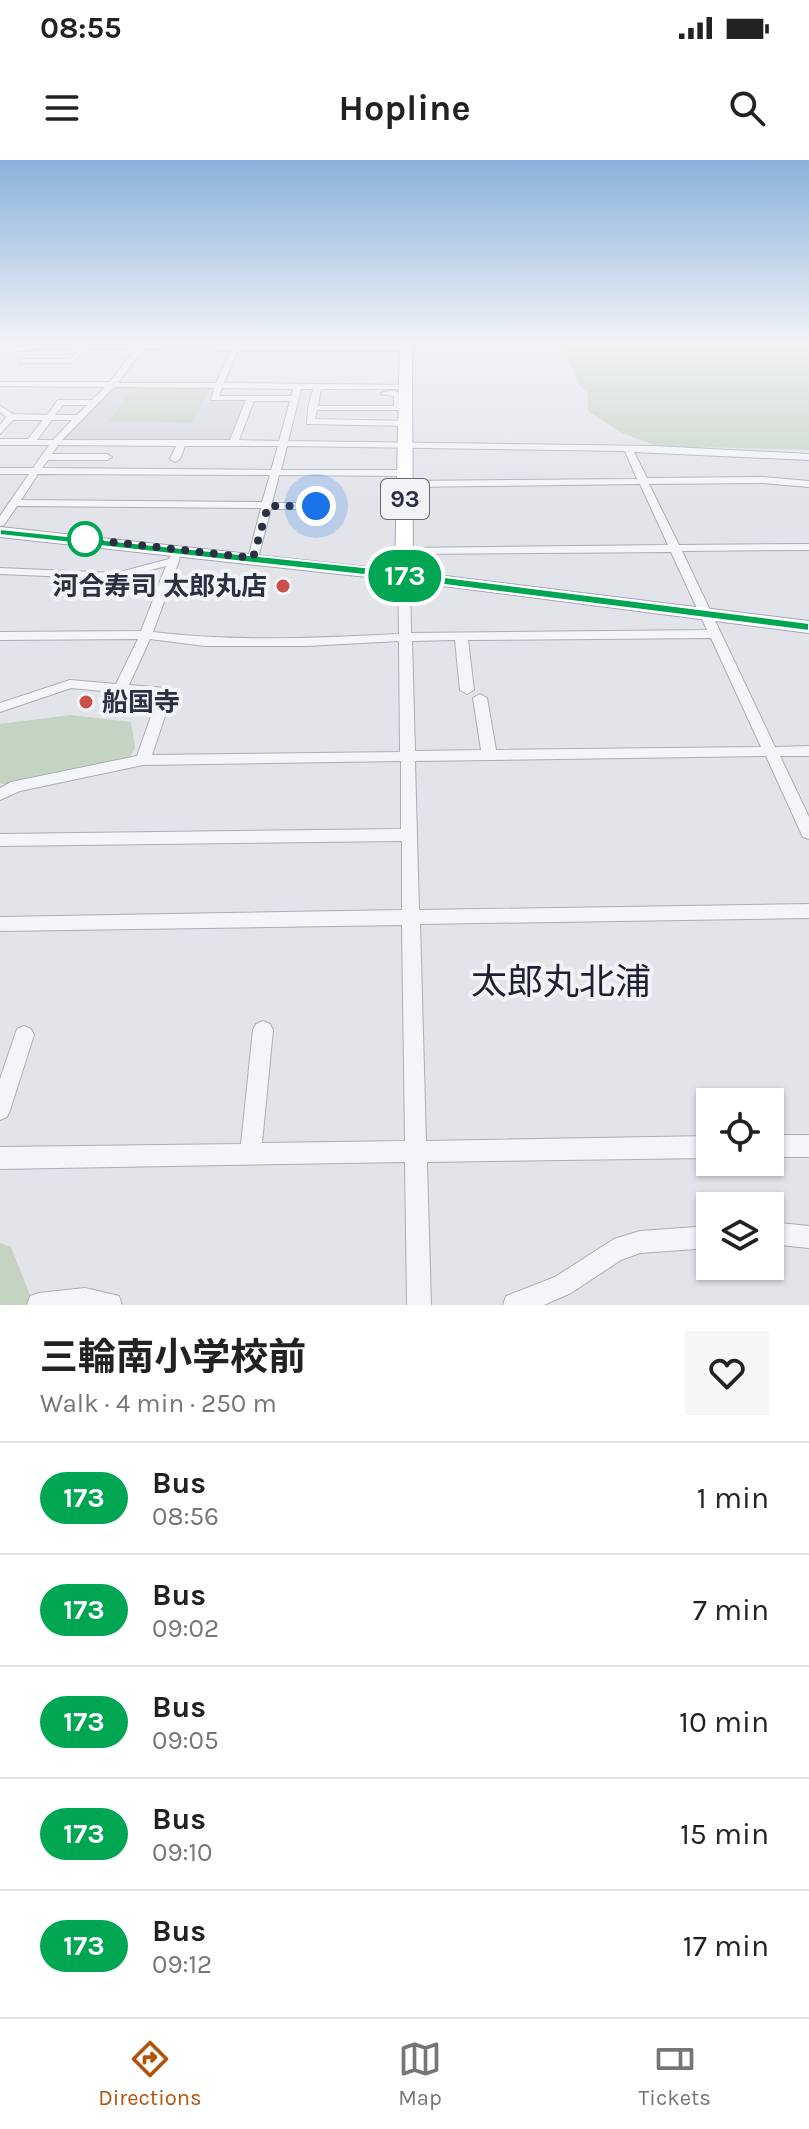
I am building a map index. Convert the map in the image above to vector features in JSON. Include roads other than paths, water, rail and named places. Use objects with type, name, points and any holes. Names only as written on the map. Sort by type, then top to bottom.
[{"type":"main road","name":"93","points":[[404,576],[406,396]]},
{"type":"main road","points":[[0,532],[176,555],[253,558],[809,627]]},
{"type":"street","points":[[0,523],[57,440],[101,396]]},
{"type":"street","points":[[215,396],[294,399],[253,558]]},
{"type":"street","points":[[315,396],[310,422],[406,423]]},
{"type":"street","points":[[312,408],[398,408],[398,396]]},
{"type":"street","points":[[233,444],[251,398]]},
{"type":"street","points":[[31,442],[61,402],[94,403]]},
{"type":"street","points":[[0,408],[11,417],[79,418]]},
{"type":"street","points":[[0,431],[11,417]]},
{"type":"street","points":[[0,442],[57,440],[628,449],[809,457]]},
{"type":"street","points":[[175,459],[182,443]]},
{"type":"street","points":[[628,449],[809,833]]},
{"type":"street","points":[[45,457],[107,457]]},
{"type":"street","points":[[0,471],[642,482],[763,480],[809,484]]},
{"type":"street","points":[[13,503],[316,506]]},
{"type":"street","points":[[404,551],[809,547]]},
{"type":"street","points":[[0,571],[116,576],[176,555]]},
{"type":"street","points":[[121,688],[146,635],[176,555]]},
{"type":"street","points":[[404,576],[419,1305]]},
{"type":"street","points":[[0,636],[146,635],[220,642],[715,634]]},
{"type":"street","points":[[461,637],[489,754]]},
{"type":"street","points":[[0,708],[70,684],[161,690],[167,695],[143,760]]},
{"type":"street","points":[[0,795],[16,786],[143,760],[809,751]]},
{"type":"street","points":[[0,840],[409,835]]},
{"type":"street","points":[[0,924],[809,911]]},
{"type":"street","points":[[250,1155],[263,1030]]},
{"type":"street","points":[[0,1110],[24,1035]]},
{"type":"street","points":[[784,1146],[809,1146]]},
{"type":"street","points":[[0,1158],[696,1147]]},
{"type":"street","points":[[784,1234],[809,1237]]},
{"type":"street","points":[[515,1305],[563,1285],[627,1246],[640,1242],[696,1238]]},
{"type":"street","points":[[39,1305],[85,1300],[110,1305]]},
{"type":"waterway","points":[[63,439],[85,416]]},
{"type":"place","name":"河合寿司 太郎丸店","points":[[283,586]]},
{"type":"place","name":"船国寺","points":[[86,702]]},
{"type":"district","name":"太郎丸北浦","points":[[561,982]]}]
